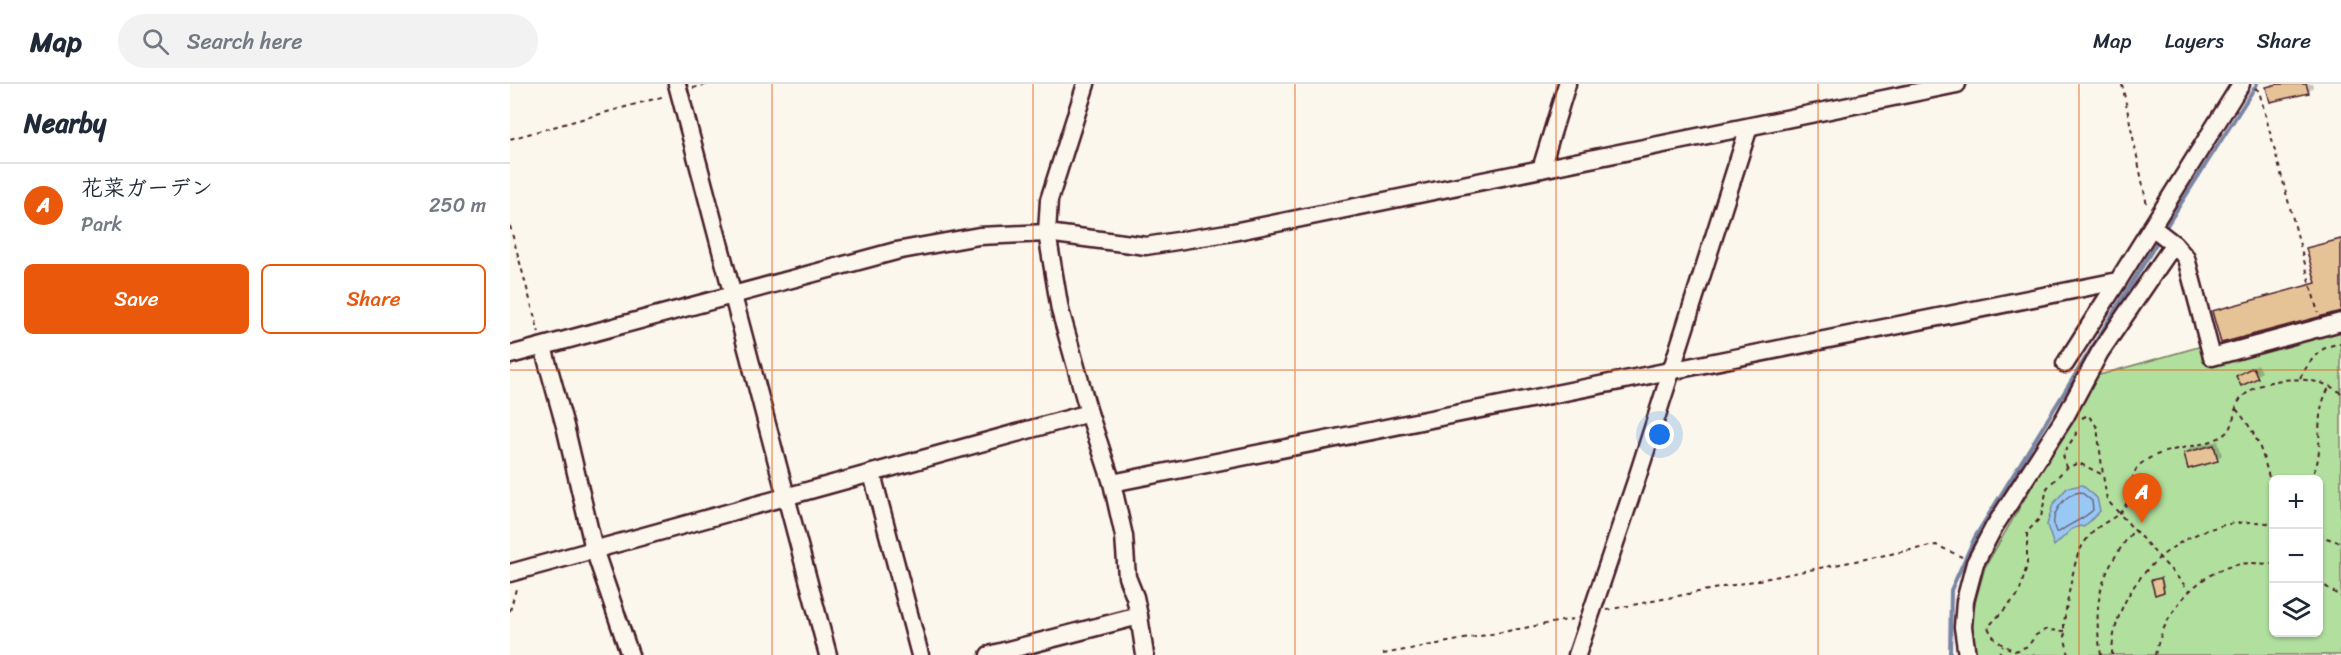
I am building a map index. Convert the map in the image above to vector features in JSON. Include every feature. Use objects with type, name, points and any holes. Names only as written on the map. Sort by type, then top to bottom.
[{"type":"street","points":[[1086,84],[1049,200],[1047,233],[1060,310],[1089,413],[1112,483],[1125,536],[1127,577],[1135,597],[1145,655]]},
{"type":"street","points":[[1541,169],[1567,84]]},
{"type":"street","points":[[510,355],[896,251],[979,236],[1047,233],[1146,246],[1233,232],[1957,84]]},
{"type":"street","points":[[1967,655],[1963,627],[1965,601],[1975,563],[1994,527],[2065,417],[2090,346],[2118,281],[2241,84]]},
{"type":"street","points":[[678,88],[828,655]]},
{"type":"street","points":[[1577,655],[1593,612],[1749,127]]},
{"type":"street","points":[[2152,227],[2172,241],[2186,258],[2212,357],[2341,322]]},
{"type":"street","points":[[2065,364],[2090,346],[2172,241]]},
{"type":"street","points":[[1112,483],[2118,281]]},
{"type":"street","points":[[543,347],[565,426],[594,549],[630,655]]},
{"type":"street","points":[[516,572],[1089,413]]},
{"type":"street","points":[[872,474],[920,655]]},
{"type":"street","points":[[989,655],[1139,616]]},
{"type":"path","points":[[2122,84],[2152,227]]},
{"type":"path","points":[[510,138],[678,88]]},
{"type":"path","points":[[2259,91],[2322,327]]},
{"type":"path","points":[[510,226],[543,347]]},
{"type":"path","points":[[2300,379],[2317,353],[2331,345],[2341,344]]},
{"type":"path","points":[[2069,655],[2064,625],[2078,553],[2095,529],[2120,513],[2125,507],[2137,468],[2143,462],[2166,452],[2226,434],[2235,419],[2237,403],[2249,392],[2274,380],[2300,379],[2331,385],[2341,393]]},
{"type":"path","points":[[2312,475],[2318,464],[2321,405],[2331,385]]},
{"type":"path","points":[[2236,409],[2250,425],[2261,444],[2269,477]]},
{"type":"path","points":[[2079,419],[2088,415],[2097,427],[2107,500],[2190,591]]},
{"type":"path","points":[[2066,468],[2062,454],[2076,434],[2074,427]]},
{"type":"path","points":[[2065,631],[2045,630],[2036,635],[2028,646],[2015,651],[2003,646],[1992,635],[1988,627],[2019,594],[2027,566],[2027,532],[2041,517],[2047,488],[2066,468],[2079,463],[2103,475]]},
{"type":"path","points":[[2112,655],[2117,623],[2128,596],[2137,579],[2161,558],[2190,535],[2236,522],[2269,524]]},
{"type":"path","points":[[2101,655],[2096,627],[2099,598],[2105,575],[2114,555],[2135,529]]},
{"type":"path","points":[[2323,536],[2341,543]]},
{"type":"path","points":[[1383,654],[1936,546],[1975,563]]},
{"type":"path","points":[[2155,655],[2162,632],[2174,608],[2212,573],[2241,564],[2269,564]]},
{"type":"path","points":[[510,611],[516,572]]},
{"type":"path","points":[[2322,583],[2341,597]]},
{"type":"path","points":[[1998,655],[2003,646]]},
{"type":"green space","points":[[2341,325],[2341,655],[1973,655],[1967,632],[1985,567],[2096,376],[2202,346],[2205,361]]},
{"type":"water","points":[[2082,485],[2097,498],[2100,511],[2084,527],[2072,529],[2054,546],[2047,525],[2053,504],[2067,488]]},
{"type":"building","points":[[2278,84],[2306,84],[2309,93],[2270,102],[2266,87]]},
{"type":"building","points":[[2341,239],[2341,311],[2221,343],[2212,311],[2316,283],[2306,248]]},
{"type":"building","points":[[2253,367],[2258,378],[2241,386],[2236,376]]},
{"type":"building","points":[[2214,445],[2218,461],[2188,469],[2184,453]]},
{"type":"building","points":[[2161,578],[2164,592],[2155,595],[2151,580]]},
{"type":"waterway","points":[[2164,230],[2257,84]]},
{"type":"waterway","points":[[1950,655],[1951,590],[1975,537],[2159,239]]},
{"type":"place","name":"花菜ガーデン","points":[[2142,523]]}]
